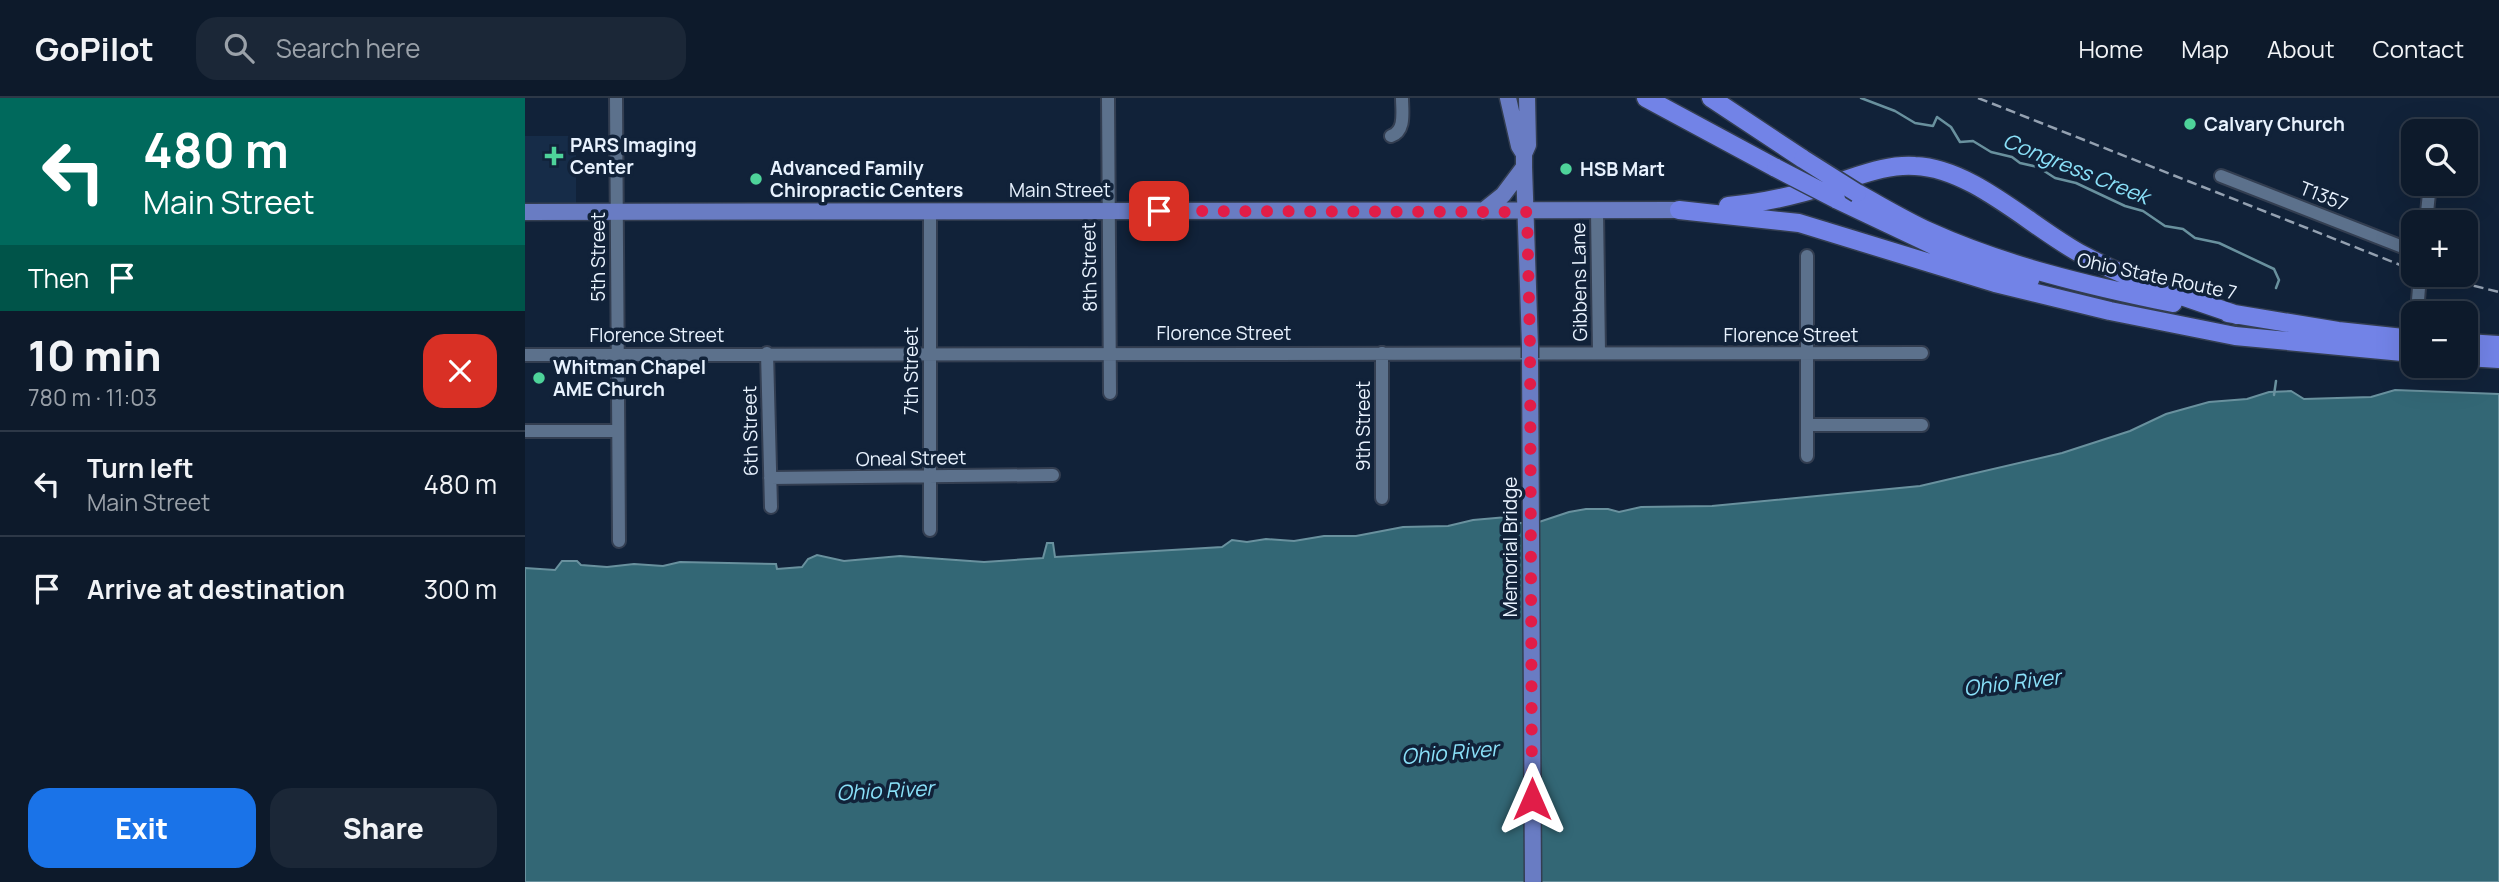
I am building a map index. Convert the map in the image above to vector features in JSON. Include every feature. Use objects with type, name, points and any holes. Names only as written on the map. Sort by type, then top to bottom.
[{"type":"highway","points":[[1646,98],[1836,200],[1944,250],[2078,295],[2182,318],[2324,344]]},
{"type":"highway","name":"Ohio State Route 7","points":[[1711,98],[1857,193],[1901,217],[1964,245],[2036,270],[2145,297],[2237,315],[2401,338]]},
{"type":"highway","points":[[1679,210],[1793,195],[1894,166],[1933,168],[1971,183],[2043,232],[2113,270],[2237,315]]},
{"type":"highway","points":[[1679,210],[1799,223],[1835,232],[1958,273],[2040,295],[2235,336],[2401,352]]},
{"type":"highway","points":[[2478,344],[2499,345]]},
{"type":"highway","points":[[2478,358],[2499,359]]},
{"type":"main road","points":[[1507,98],[1524,160]]},
{"type":"main road","points":[[1483,211],[1503,195],[1524,160],[1528,145],[1527,98]]},
{"type":"main road","name":"Memorial Bridge","points":[[1524,160],[1530,346],[1533,882]]},
{"type":"main road","name":"Main Street","points":[[525,212],[1679,210]]},
{"type":"street","name":"5th Street","points":[[616,98],[619,541]]},
{"type":"street","name":"8th Street","points":[[1108,98],[1109,393]]},
{"type":"street","points":[[1391,136],[1400,130],[1402,98]]},
{"type":"street","name":"T1357","points":[[2221,176],[2401,246]]},
{"type":"street","name":"Gibbens Lane","points":[[1597,211],[1599,353]]},
{"type":"street","name":"7th Street","points":[[930,212],[930,530]]},
{"type":"street","points":[[1807,256],[1807,456]]},
{"type":"street","name":"Florence Street","points":[[525,355],[1108,352],[1922,353]]},
{"type":"street","name":"9th Street","points":[[1382,498],[1383,353]]},
{"type":"street","name":"6th Street","points":[[767,354],[771,508]]},
{"type":"street","points":[[1807,425],[1922,425]]},
{"type":"street","points":[[525,430],[618,431]]},
{"type":"street","name":"Oneal Street","points":[[770,478],[1053,475]]},
{"type":"shaded area","points":[[525,136],[576,136],[576,212],[525,212]]},
{"type":"water","name":"Ohio River","points":[[2395,390],[2499,394],[2499,882],[525,882],[525,568],[555,570],[562,561],[577,561],[581,565],[607,567],[634,564],[663,566],[680,562],[776,564],[777,569],[802,567],[808,559],[817,555],[844,561],[900,556],[984,562],[1043,558],[1047,543],[1053,543],[1055,557],[1222,547],[1232,540],[1294,541],[1324,536],[1356,536],[1403,527],[1448,526],[1473,520],[1507,517],[1520,523],[1539,522],[1586,509],[1619,512],[1641,507],[1712,506],[1920,486],[2062,453],[2130,431],[2166,414],[2209,402],[2247,399],[2269,392],[2291,391],[2304,399],[2371,397]]},
{"type":"waterway","name":"Congress Creek","points":[[1861,98],[1895,111],[1915,123],[1933,126],[1937,117],[1951,127],[1960,142],[1973,141],[1991,152],[2038,167],[2055,178],[2076,183],[2125,206],[2143,211],[2165,226],[2183,229],[2195,238],[2219,243],[2274,269],[2279,280],[2276,288]]},
{"type":"waterway","name":"Congress Creek","points":[[2274,395],[2276,381]]},
{"type":"railway","points":[[1978,98],[2401,265]]},
{"type":"railway","points":[[2478,287],[2499,292]]},
{"type":"place","name":"Calvary Church","points":[[2190,124]]},
{"type":"place","name":"PARS Imaging Center","points":[[554,156]]},
{"type":"place","name":"HSB Mart","points":[[1566,169]]},
{"type":"place","name":"Advanced Family Chiropractic Centers","points":[[756,179]]},
{"type":"place","name":"Whitman Chapel AME Church","points":[[539,378]]},
{"type":"route","points":[[1159,211],[1527,212],[1532,799]]}]
